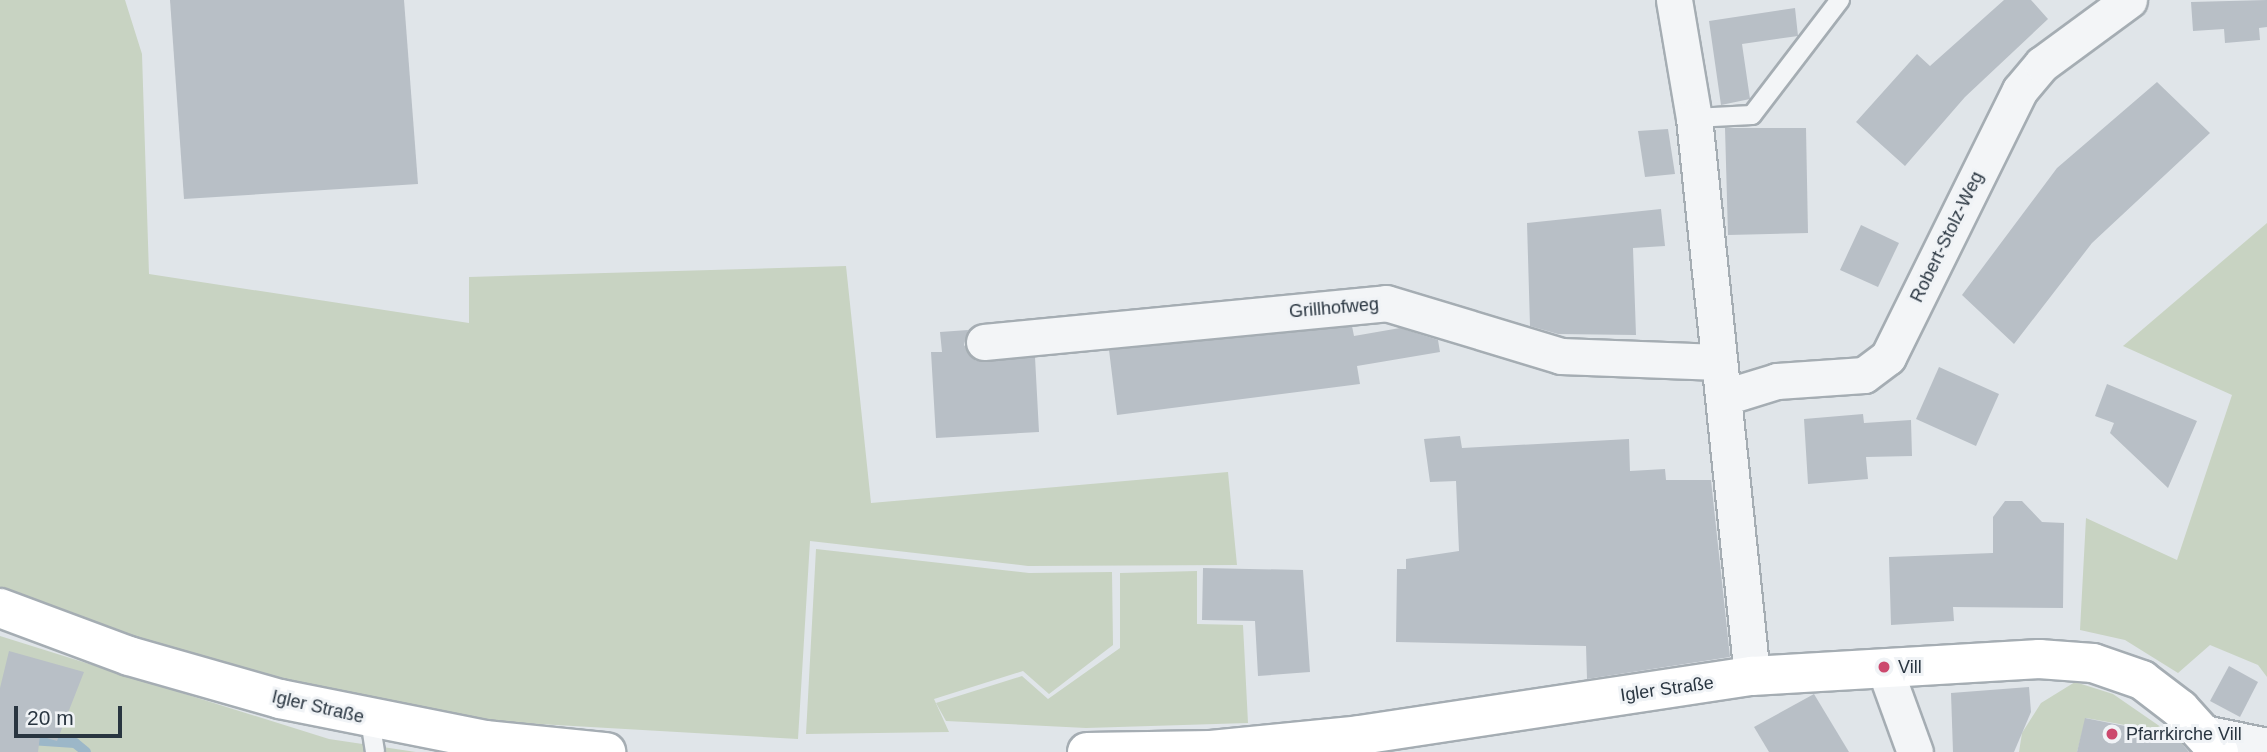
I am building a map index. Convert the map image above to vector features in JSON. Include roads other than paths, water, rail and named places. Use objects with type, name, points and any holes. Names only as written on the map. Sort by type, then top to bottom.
[{"type":"main road","name":"Igler Straße","points":[[0,608],[129,656],[372,736],[606,752]]},
{"type":"main road","name":"Igler Straße","points":[[1087,752],[1211,750],[1360,735],[1752,676],[2039,659],[2093,663],[2142,680],[2211,743]]},
{"type":"street","points":[[1674,0],[1694,118],[1752,676]]},
{"type":"street","name":"Robert-Stolz-Weg","points":[[1725,397],[1777,381],[1864,376],[1888,357],[2020,90],[2042,64],[2129,0]]},
{"type":"street","name":"Grillhofweg","points":[[984,342],[1387,303],[1561,356],[1719,362]]},
{"type":"street","points":[[1884,667],[1915,752]]},
{"type":"street","points":[[2211,743],[2267,746]]},
{"type":"lane","points":[[1694,118],[1752,115],[1840,0]]},
{"type":"waterway","points":[[0,738],[75,743],[86,752]]},
{"type":"place","name":"Vill","points":[[1884,667]]},
{"type":"place","name":"Pfarrkirche Vill","points":[[2112,734]]}]
